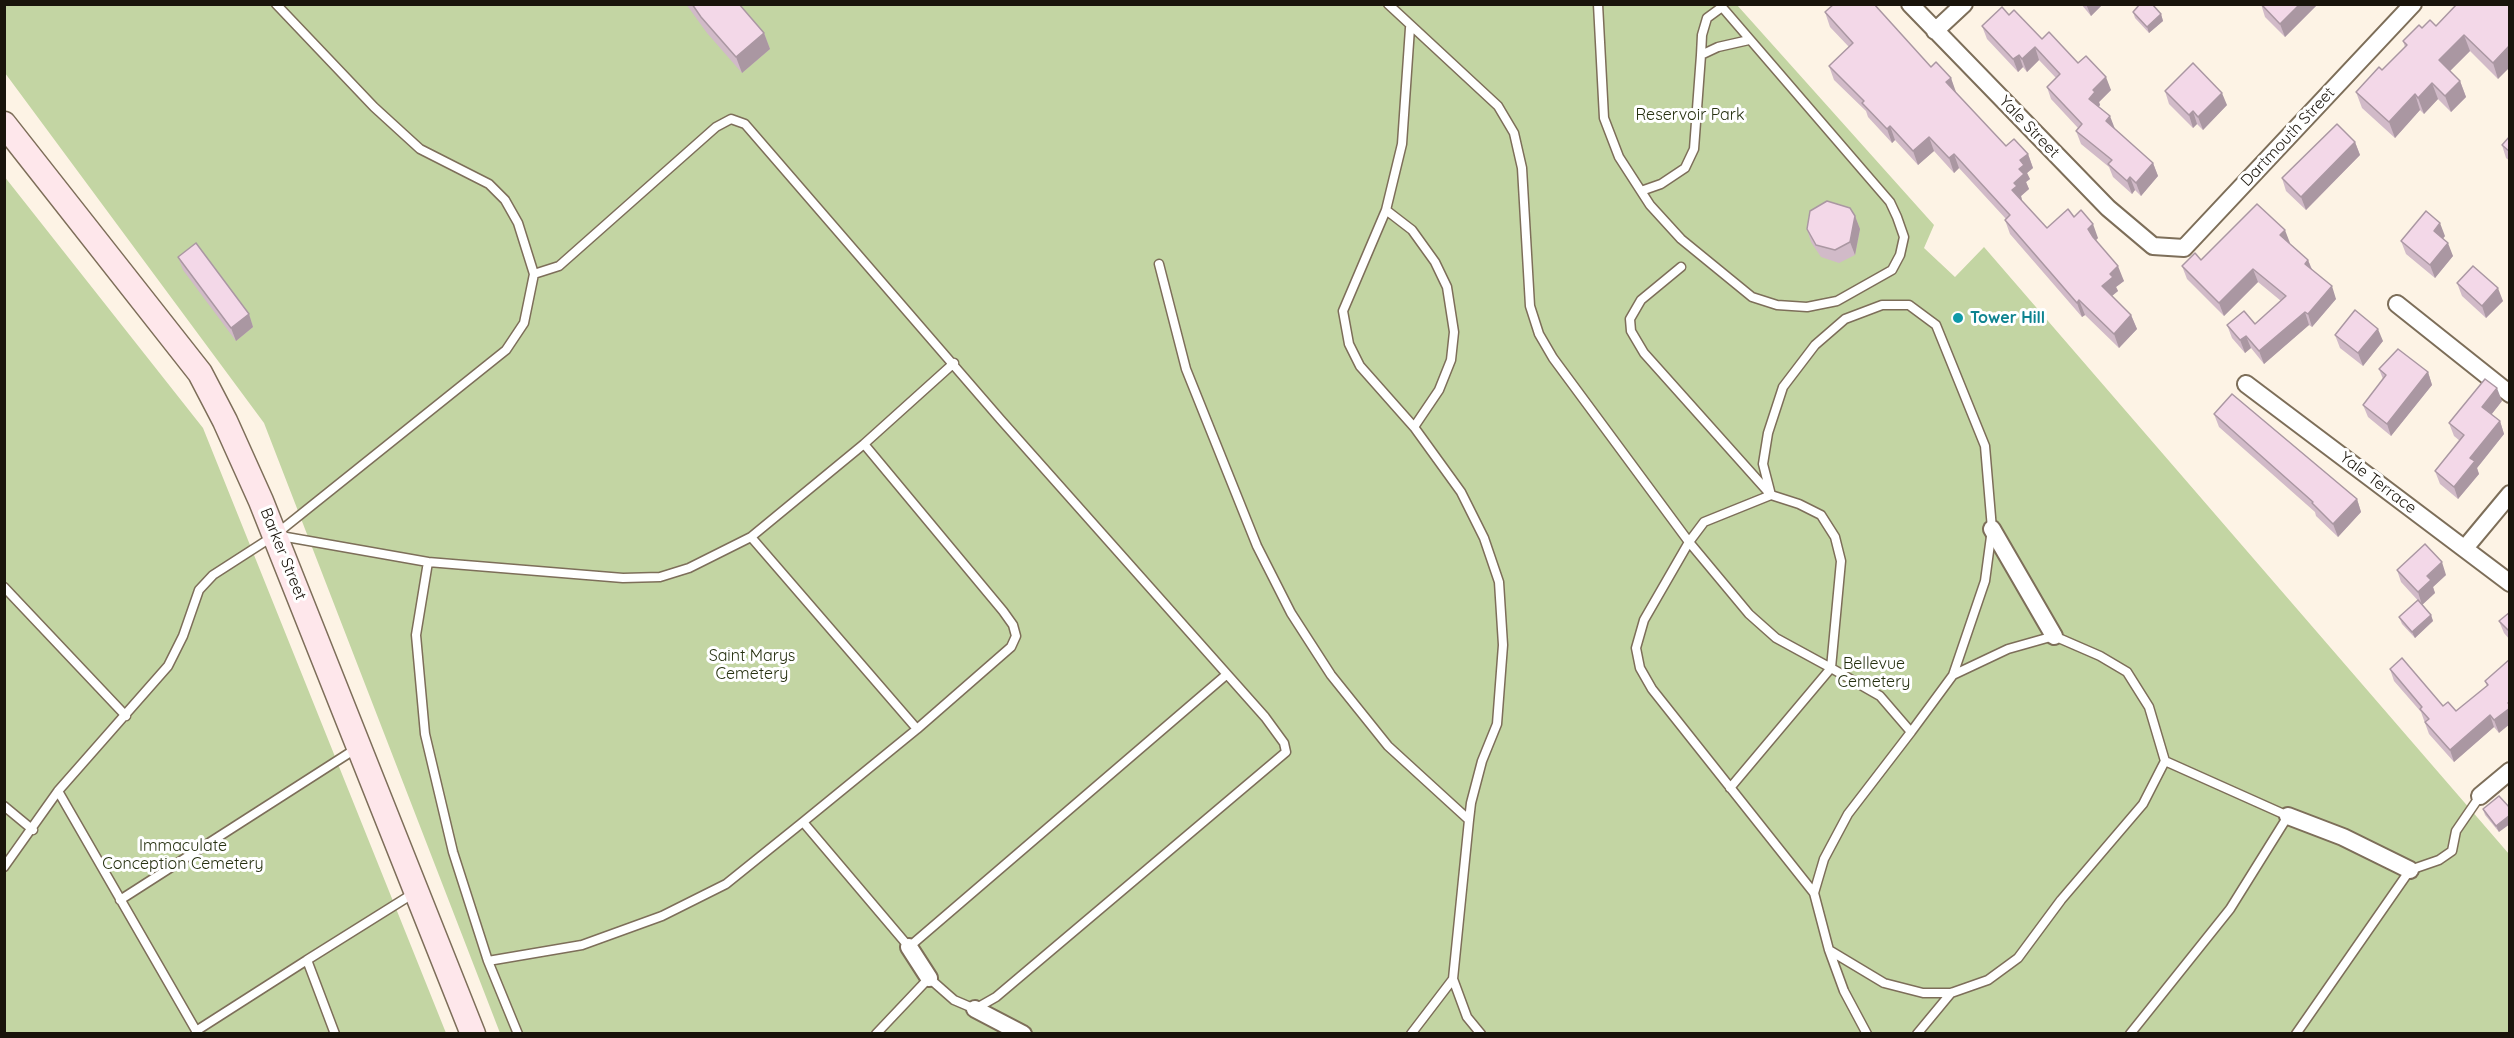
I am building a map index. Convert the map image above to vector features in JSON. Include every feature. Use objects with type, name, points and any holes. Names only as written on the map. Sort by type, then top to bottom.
[{"type":"main road","name":"Barker Street","points":[[4,124],[200,373],[225,420],[275,535],[473,1034]]},
{"type":"street","name":"Yale Street","points":[[1910,4],[2108,208],[2153,246]]},
{"type":"street","points":[[1935,31],[1964,4]]},
{"type":"street","name":"Dartmouth Street","points":[[2153,246],[2184,248],[2413,4]]},
{"type":"street","points":[[2397,304],[2510,394]]},
{"type":"street","name":"Yale Terrace","points":[[2246,384],[2510,583]]},
{"type":"street","points":[[2465,548],[2510,494]]},
{"type":"street","points":[[1992,529],[2054,636]]},
{"type":"street","points":[[2480,796],[2510,771]]},
{"type":"street","points":[[2288,816],[2343,837],[2410,870]]},
{"type":"street","points":[[909,947],[929,978]]},
{"type":"street","points":[[975,1009],[1023,1034]]},
{"type":"lane","points":[[4,867],[33,830],[58,791],[168,666],[183,636],[199,590],[213,575],[275,535],[506,350],[524,323],[534,274],[518,223],[505,200],[489,184],[420,149],[374,107],[276,4]]},
{"type":"lane","points":[[1388,4],[1410,28],[1498,106],[1514,133],[1522,168],[1530,306],[1539,334],[1553,358],[1689,542],[1749,614],[1776,638],[1880,696],[1911,732]]},
{"type":"lane","points":[[1598,4],[1604,118],[1619,157],[1650,205],[1681,239],[1752,297],[1776,305],[1807,307],[1837,301],[1892,270],[1900,255],[1904,237],[1890,202],[1722,6],[1707,18],[1702,34],[1694,148],[1685,168],[1661,184],[1641,191]]},
{"type":"lane","points":[[1410,28],[1402,144],[1386,210],[1343,311],[1349,344],[1360,366],[1414,427],[1461,492],[1484,538],[1499,582],[1503,645],[1497,724],[1482,761],[1471,803],[1453,979],[1467,1017],[1481,1034]]},
{"type":"lane","points":[[1701,55],[1749,40]]},
{"type":"lane","points":[[534,274],[559,266],[716,127],[731,119],[745,124],[1265,717],[1284,743],[1286,752],[996,998],[975,1009],[954,1000],[929,978],[876,1034]]},
{"type":"lane","points":[[1386,210],[1412,230],[1435,262],[1448,287],[1454,332],[1451,360],[1439,390],[1414,427]]},
{"type":"lane","points":[[1159,264],[1186,369],[1257,546],[1291,613],[1331,675],[1388,746],[1469,820]]},
{"type":"lane","points":[[1681,267],[1641,300],[1630,318],[1631,331],[1644,353],[1771,495],[1799,504],[1821,515],[1835,537],[1841,561],[1831,668],[1730,788]]},
{"type":"lane","points":[[1771,495],[1763,464],[1768,433],[1783,387],[1815,345],[1845,319],[1882,305],[1909,305],[1936,325],[1985,446],[1992,529],[1985,581],[1953,675],[1848,814],[1824,860],[1814,893]]},
{"type":"lane","points":[[275,535],[428,562],[623,578],[660,577],[689,568],[751,537],[864,444],[954,363]]},
{"type":"lane","points":[[488,961],[582,945],[662,916],[726,884],[917,729],[1011,647],[1016,636],[1013,625],[1003,610],[864,444]]},
{"type":"lane","points":[[1771,495],[1704,522],[1689,542],[1644,620],[1636,648],[1640,668],[1652,689],[1814,893],[1828,950],[1844,991],[1867,1034]]},
{"type":"lane","points":[[751,537],[917,729]]},
{"type":"lane","points":[[428,562],[416,635],[425,735],[453,852],[488,961],[518,1034]]},
{"type":"lane","points":[[4,587],[126,716]]},
{"type":"lane","points":[[1828,950],[1884,983],[1923,993],[1951,993],[1988,980],[2018,958],[2061,900],[2143,804],[2165,761],[2148,707],[2127,672],[2100,656],[2054,636],[2008,649],[1953,675]]},
{"type":"lane","points":[[803,822],[909,947],[1226,675]]},
{"type":"lane","points":[[120,900],[360,746]]},
{"type":"lane","points":[[2130,1034],[2230,909],[2288,816],[2165,761]]},
{"type":"lane","points":[[58,791],[197,1032],[417,891]]},
{"type":"lane","points":[[2296,1034],[2410,870],[2439,860],[2452,851],[2456,831],[2480,796]]},
{"type":"lane","points":[[4,806],[33,830]]},
{"type":"lane","points":[[308,960],[335,1034]]},
{"type":"lane","points":[[1411,1034],[1453,979]]},
{"type":"lane","points":[[1917,1034],[1951,993]]},
{"type":"green space","points":[[5,4],[1737,5],[1934,225],[1924,248],[1955,277],[1984,247],[2509,854],[2509,1033],[500,1033],[264,423],[5,73]]},
{"type":"green space","name":"Immaculate Conception Cemetery","points":[[4,176],[203,428],[446,1033],[5,1033]]},
{"type":"building","points":[[692,4],[739,4],[764,33],[736,57]]},
{"type":"building","points":[[1834,4],[1874,4],[1931,67],[1936,62],[1951,78],[1946,82],[2006,146],[2014,139],[2028,154],[2020,160],[2024,165],[2019,169],[2024,174],[2014,183],[2017,186],[2012,190],[2047,228],[2068,209],[2074,217],[2081,210],[2093,224],[2088,229],[2118,266],[2110,274],[2113,277],[2102,286],[2131,315],[2114,334],[2079,300],[2077,303],[2005,220],[2010,215],[1954,154],[1949,158],[1929,137],[1913,151],[1890,126],[1887,129],[1862,103],[1864,101],[1829,66],[1853,43],[1825,12]]},
{"type":"building","points":[[2140,4],[2152,4],[2161,14],[2147,27],[2133,12]]},
{"type":"building","points":[[2261,4],[2300,4],[2280,24]]},
{"type":"building","points":[[2457,4],[2510,4],[2510,45],[2493,63],[2464,35],[2439,60],[2460,81],[2445,96],[2432,83],[2418,98],[2415,94],[2389,122],[2356,92],[2379,67],[2382,70],[2407,45],[2403,41],[2419,25],[2422,28],[2430,20],[2436,26]]},
{"type":"building","points":[[2002,7],[2009,15],[2014,10],[2042,39],[2049,32],[2078,63],[2086,56],[2106,77],[2093,90],[2095,92],[2089,99],[2110,116],[2106,121],[2153,163],[2136,183],[2130,177],[2127,181],[2108,164],[2112,160],[2076,131],[2082,124],[2047,87],[2060,74],[2035,47],[2022,59],[2019,55],[2013,59],[1982,26]]},
{"type":"building","points":[[2193,63],[2222,93],[2198,117],[2193,111],[2189,115],[2165,91]]},
{"type":"building","points":[[2337,124],[2355,142],[2301,197],[2282,178]]},
{"type":"building","points":[[2510,136],[2510,152],[2502,145]]},
{"type":"building","points":[[1827,201],[1850,208],[1855,216],[1850,242],[1835,250],[1816,245],[1807,229],[1810,211]]},
{"type":"building","points":[[2257,204],[2285,230],[2280,235],[2308,260],[2305,264],[2332,286],[2308,314],[2305,312],[2259,351],[2246,336],[2240,340],[2227,325],[2244,311],[2255,324],[2286,296],[2253,269],[2219,303],[2182,266],[2195,253],[2201,260]]},
{"type":"building","points":[[2426,211],[2440,223],[2434,231],[2448,243],[2430,265],[2401,241]]},
{"type":"building","points":[[196,243],[249,314],[231,328],[178,257]]},
{"type":"building","points":[[2473,266],[2498,288],[2482,306],[2457,283]]},
{"type":"building","points":[[2355,310],[2378,329],[2358,353],[2335,335]]},
{"type":"building","points":[[2398,349],[2428,372],[2387,424],[2363,405],[2386,375],[2379,369]]},
{"type":"building","points":[[2485,379],[2497,388],[2482,407],[2500,421],[2470,458],[2475,461],[2454,487],[2435,471],[2464,435],[2449,423]]},
{"type":"building","points":[[2232,394],[2357,499],[2333,524],[2313,502],[2214,414]]},
{"type":"building","points":[[2425,544],[2442,562],[2427,576],[2431,580],[2418,592],[2397,570]]},
{"type":"building","points":[[2418,600],[2431,615],[2412,632],[2399,617]]},
{"type":"building","points":[[2510,612],[2510,632],[2499,621]]},
{"type":"building","points":[[2402,658],[2443,706],[2448,702],[2456,711],[2488,685],[2485,681],[2510,659],[2510,702],[2508,703],[2510,708],[2494,720],[2490,715],[2450,750],[2425,722],[2429,719],[2420,709],[2422,707],[2390,669]]},
{"type":"building","points":[[2499,796],[2510,808],[2510,815],[2496,826],[2483,809]]},
{"type":"place","name":"Tower Hill","points":[[1958,318]]},
{"type":"park label","name":"Reservoir Park","points":[[1690,115]]},
{"type":"park label","name":"Saint Marys Cemetery","points":[[752,665]]},
{"type":"park label","name":"Bellevue Cemetery","points":[[1874,673]]}]
